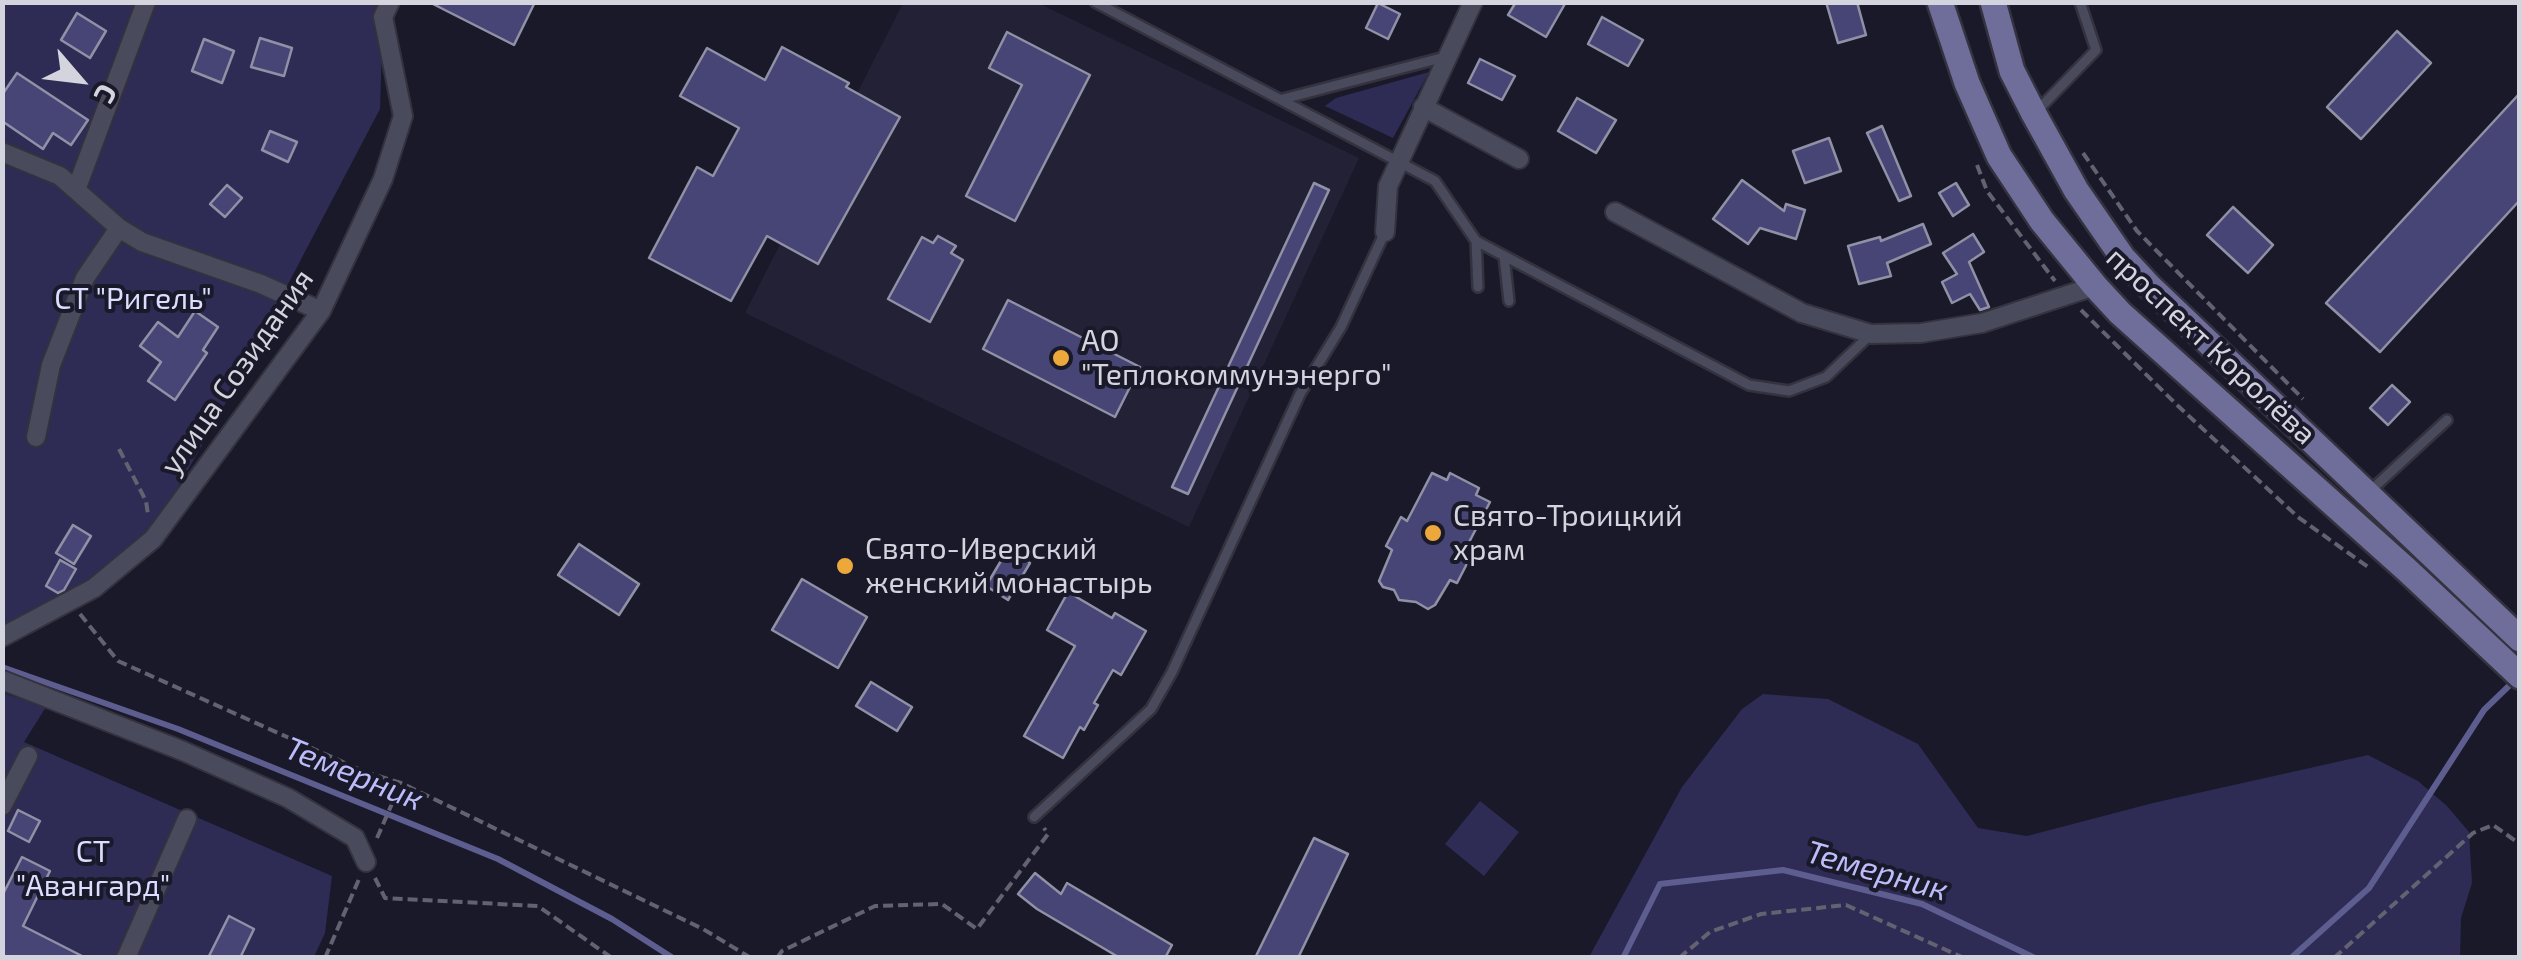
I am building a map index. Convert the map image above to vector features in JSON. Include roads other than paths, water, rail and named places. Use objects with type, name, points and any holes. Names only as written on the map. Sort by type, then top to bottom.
[{"type":"main road","name":"проспект Королёва","points":[[1940,2],[1967,83],[1999,156],[2042,221],[2095,286],[2520,676]]},
{"type":"main road","name":"проспект Королёва","points":[[1992,2],[2012,71],[2034,114],[2076,190],[2123,258],[2520,638]]},
{"type":"street","points":[[76,190],[146,2]]},
{"type":"street","name":"улица Созидания","points":[[2,638],[94,588],[153,539],[321,310],[383,178],[403,116],[383,16],[390,2]]},
{"type":"street","points":[[1385,232],[1388,186],[1473,2]]},
{"type":"street","points":[[1423,107],[1518,159]]},
{"type":"street","points":[[2,152],[60,176],[119,228],[142,242],[321,310]]},
{"type":"street","points":[[1616,212],[1802,314],[1871,334],[1921,333],[1982,323],[2095,286]]},
{"type":"street","points":[[36,436],[51,365],[78,295],[119,228]]},
{"type":"street","points":[[2,680],[183,751],[288,798],[355,838],[366,862]]},
{"type":"street","points":[[2,806],[28,756]]},
{"type":"street","points":[[126,958],[187,819]]},
{"type":"lane","points":[[1095,2],[1435,180],[1476,241],[1749,385],[1789,391],[1826,377],[1871,334]]},
{"type":"lane","points":[[2034,114],[2096,50],[2080,2]]},
{"type":"lane","points":[[1283,98],[1448,57]]},
{"type":"lane","points":[[1034,817],[1151,709],[1172,672],[1300,394],[1341,327],[1385,232]]},
{"type":"lane","points":[[1476,241],[1478,287]]},
{"type":"lane","points":[[1504,256],[1509,301]]},
{"type":"lane","points":[[2367,494],[2446,420]]},
{"type":"waterway","name":"Темерник","points":[[2,667],[178,729],[498,859],[612,919],[673,958]]},
{"type":"waterway","name":"Темерник","points":[[2291,958],[2369,888],[2484,710],[2515,680]]},
{"type":"waterway","name":"Темерник","points":[[1623,958],[1660,884],[1783,870],[1922,904],[2035,958]]},
{"type":"place","name":"АО \"Теплокоммунэнерго\"","points":[[1061,358]]},
{"type":"place","name":"Свято-Троицкий храм","points":[[1433,533]]},
{"type":"place","name":"Свято-Иверский женский монастырь","points":[[845,566]]},
{"type":"park label","name":"СТ \"Ригель\"","points":[[133,299]]},
{"type":"park label","name":"СТ \"Авангард\"","points":[[93,869]]}]
